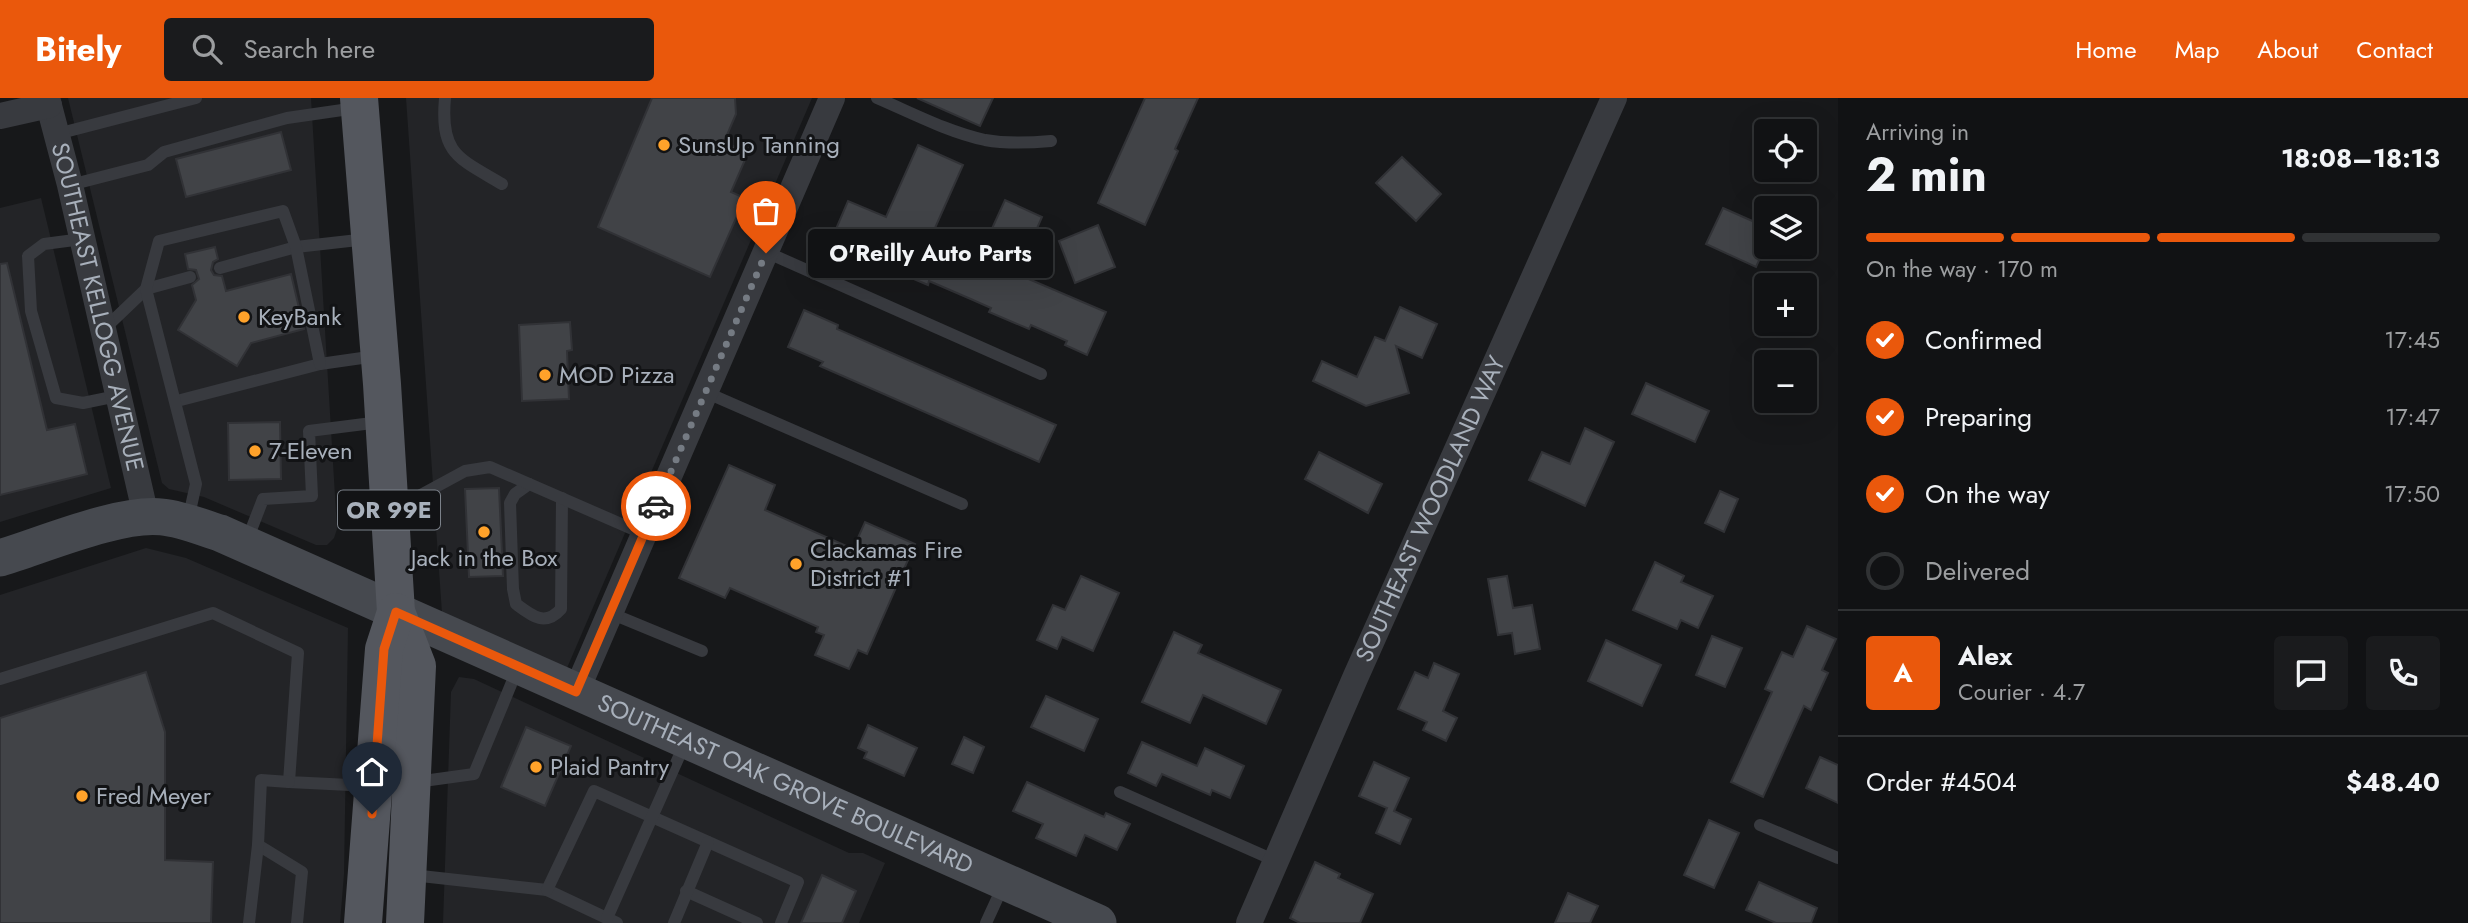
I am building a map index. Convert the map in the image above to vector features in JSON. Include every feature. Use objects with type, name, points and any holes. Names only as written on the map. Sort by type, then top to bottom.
[{"type":"main road","name":"OR 99E","points":[[360,103],[396,612],[417,666],[405,923]]},
{"type":"main road","name":"OR 99E","points":[[363,923],[384,649],[396,612]]},
{"type":"street","points":[[576,692],[832,98]]},
{"type":"street","name":"SOUTHEAST WOODLAND WAY","points":[[1249,923],[1614,98]]},
{"type":"street","name":"SOUTHEAST KELLOGG AVENUE","points":[[48,102],[70,185],[146,516]]},
{"type":"street","points":[[0,116],[48,102]]},
{"type":"street","name":"SOUTHEAST OAK GROVE BOULEVARD","points":[[0,558],[116,521],[161,516],[188,522],[246,545],[1098,923]]},
{"type":"lane","points":[[57,134],[196,98]]},
{"type":"lane","points":[[445,98],[444,128],[447,142],[460,159],[502,184]]},
{"type":"lane","points":[[877,98],[958,132],[986,140],[1017,144],[1051,141]]},
{"type":"lane","points":[[70,185],[148,165],[164,152],[287,118],[360,103]]},
{"type":"lane","points":[[188,522],[196,484],[177,401],[146,289],[159,241],[284,211],[296,247],[320,364]]},
{"type":"lane","points":[[220,268],[296,247],[371,238]]},
{"type":"lane","points":[[82,240],[44,244],[28,256],[31,311],[56,398],[83,403],[117,396]]},
{"type":"lane","points":[[766,253],[1041,374]]},
{"type":"lane","points":[[102,331],[146,289],[190,277]]},
{"type":"lane","points":[[177,401],[320,364],[379,356]]},
{"type":"lane","points":[[705,392],[962,504]]},
{"type":"lane","points":[[246,545],[263,499],[313,496],[309,431],[384,422]]},
{"type":"lane","points":[[390,512],[465,471],[490,467],[644,534]]},
{"type":"lane","points":[[529,484],[514,494],[510,503],[513,589],[516,604],[531,615],[544,619],[554,618],[561,609],[562,498]]},
{"type":"lane","points":[[0,679],[213,613],[298,653],[289,782]]},
{"type":"lane","points":[[610,613],[702,651]]},
{"type":"lane","points":[[412,783],[474,774],[519,666]]},
{"type":"lane","points":[[408,875],[547,890],[613,921],[652,817],[686,741]]},
{"type":"lane","points":[[249,923],[258,845],[261,780],[374,786]]},
{"type":"lane","points":[[547,890],[594,791],[799,882],[781,923]]},
{"type":"lane","points":[[1120,792],[1276,861]]},
{"type":"lane","points":[[1760,825],[1838,858]]},
{"type":"lane","points":[[674,923],[708,842]]},
{"type":"lane","points":[[258,845],[302,872],[297,923]]},
{"type":"lane","points":[[986,923],[1004,882]]},
{"type":"lane","points":[[686,891],[757,923]]},
{"type":"shaded area","points":[[68,98],[311,98],[337,529],[334,538],[327,545],[316,545],[204,497],[169,489],[162,483]]},
{"type":"shaded area","points":[[406,98],[812,98],[567,668],[442,613]]},
{"type":"shaded area","points":[[41,198],[111,488],[0,522],[0,208]]},
{"type":"shaded area","points":[[146,548],[186,558],[348,628],[344,874],[340,923],[0,923],[0,595]]},
{"type":"shaded area","points":[[459,677],[474,679],[849,853],[863,853],[885,863],[859,923],[443,923],[451,692]]},
{"type":"building","points":[[652,98],[735,98],[736,114],[724,142],[748,153],[731,192],[745,198],[710,277],[598,227]]},
{"type":"building","points":[[917,98],[993,98],[980,126]]},
{"type":"building","points":[[1145,98],[1198,98],[1145,225],[1098,203]]},
{"type":"building","points":[[281,132],[291,170],[186,197],[176,159]]},
{"type":"building","points":[[918,145],[963,165],[931,237],[979,257],[1005,200],[1042,217],[1017,274],[1106,312],[1087,355],[1065,345],[1067,341],[1031,325],[1029,329],[989,312],[991,308],[973,300],[929,281],[928,285],[888,268],[890,264],[853,248],[851,252],[830,243],[848,201],[886,217]]},
{"type":"building","points":[[1402,157],[1441,194],[1416,221],[1376,183]]},
{"type":"building","points":[[1723,208],[1754,222],[1754,259],[1760,259],[1756,267],[1706,244]]},
{"type":"building","points":[[1098,225],[1115,267],[1075,283],[1059,241]]},
{"type":"building","name":"KeyBank","points":[[215,247],[218,259],[213,262],[211,270],[214,275],[222,276],[226,291],[291,274],[304,329],[251,343],[237,366],[178,330],[196,300],[192,285],[199,279],[196,270],[188,269],[185,254]]},
{"type":"building","points":[[7,263],[47,430],[75,424],[87,474],[0,495],[0,264]]},
{"type":"building","points":[[1400,307],[1437,324],[1422,358],[1396,346],[1409,393],[1366,406],[1313,381],[1322,361],[1357,377],[1375,337],[1385,341]]},
{"type":"building","points":[[804,310],[838,325],[837,329],[1056,425],[1039,462],[820,366],[823,362],[788,347]]},
{"type":"building","name":"MOD Pizza","points":[[570,322],[572,350],[567,351],[569,399],[522,401],[519,325]]},
{"type":"building","points":[[1646,383],[1709,411],[1695,442],[1632,414]]},
{"type":"building","name":"7-Eleven","points":[[280,422],[281,479],[229,480],[228,423]]},
{"type":"building","points":[[1585,428],[1614,442],[1585,506],[1529,480],[1542,452],[1570,464]]},
{"type":"building","points":[[1319,452],[1382,484],[1368,513],[1305,479]]},
{"type":"building","name":"Clackamas Fire District #1","points":[[729,465],[775,485],[765,510],[853,549],[865,522],[915,544],[867,654],[858,650],[849,669],[815,655],[824,635],[816,632],[818,627],[730,588],[725,598],[679,578]]},
{"type":"building","name":"Jack in the Box","points":[[499,488],[503,576],[469,577],[465,489]]},
{"type":"building","points":[[1720,491],[1738,499],[1724,532],[1705,523]]},
{"type":"building","points":[[1655,562],[1684,576],[1681,582],[1713,596],[1698,628],[1681,620],[1677,629],[1633,610]]},
{"type":"building","points":[[1081,576],[1119,593],[1093,651],[1062,637],[1057,649],[1037,640],[1053,605],[1065,610]]},
{"type":"building","points":[[1507,576],[1513,608],[1532,605],[1540,649],[1515,654],[1512,633],[1498,635],[1488,579]]},
{"type":"building","points":[[1807,626],[1836,639],[1822,670],[1828,673],[1811,710],[1804,706],[1763,797],[1731,782],[1772,692],[1765,689],[1782,652],[1793,657]]},
{"type":"building","points":[[1174,632],[1202,645],[1198,653],[1281,690],[1266,724],[1203,695],[1190,723],[1142,702]]},
{"type":"building","points":[[1712,636],[1742,648],[1725,687],[1696,675]]},
{"type":"building","points":[[1606,640],[1661,665],[1642,706],[1588,681]]},
{"type":"building","points":[[1434,663],[1459,674],[1443,711],[1457,718],[1446,741],[1423,730],[1427,722],[1398,709],[1415,672],[1428,678]]},
{"type":"building","name":"Fred Meyer","points":[[146,672],[165,732],[165,860],[213,862],[211,923],[0,923],[0,718]]},
{"type":"building","points":[[1046,696],[1098,719],[1084,751],[1031,727]]},
{"type":"building","points":[[868,725],[917,748],[904,776],[864,758],[867,752],[858,748]]},
{"type":"building","name":"Plaid Pantry","points":[[526,727],[571,746],[545,806],[501,787]]},
{"type":"building","points":[[964,737],[984,747],[973,773],[952,764]]},
{"type":"building","points":[[1142,742],[1197,766],[1205,748],[1244,766],[1230,798],[1212,790],[1210,795],[1162,774],[1156,786],[1128,773]]},
{"type":"building","points":[[1820,757],[1838,765],[1838,803],[1806,788]]},
{"type":"building","points":[[1374,762],[1409,778],[1394,811],[1411,819],[1400,844],[1376,833],[1387,808],[1359,796]]},
{"type":"building","points":[[1027,782],[1104,817],[1106,813],[1130,824],[1117,850],[1085,835],[1076,856],[1036,838],[1043,824],[1013,811]]},
{"type":"building","points":[[1709,820],[1739,833],[1714,888],[1684,875]]},
{"type":"building","points":[[1315,862],[1340,874],[1338,878],[1373,894],[1360,923],[1300,923],[1290,918]]},
{"type":"building","points":[[822,875],[856,891],[842,923],[801,923]]},
{"type":"building","points":[[1759,882],[1817,908],[1811,923],[1776,923],[1746,910]]},
{"type":"building","points":[[1568,893],[1598,906],[1590,923],[1555,923]]},
{"type":"way so far","points":[[656,506],[766,253]]},
{"type":"place","name":"SunsUp Tanning","points":[[664,145]]},
{"type":"place","name":"O'Reilly Auto Parts","points":[[766,253]]},
{"type":"place","name":"KeyBank","points":[[244,317]]},
{"type":"place","name":"MOD Pizza","points":[[545,375]]},
{"type":"place","name":"7-Eleven","points":[[255,451]]},
{"type":"place","name":"Jack in the Box","points":[[484,532]]},
{"type":"place","name":"Clackamas Fire District #1","points":[[796,564]]},
{"type":"place","name":"Plaid Pantry","points":[[536,767]]},
{"type":"place","name":"Fred Meyer","points":[[82,796]]},
{"type":"route","points":[[372,814],[384,649],[396,612],[576,692],[656,506]]}]
